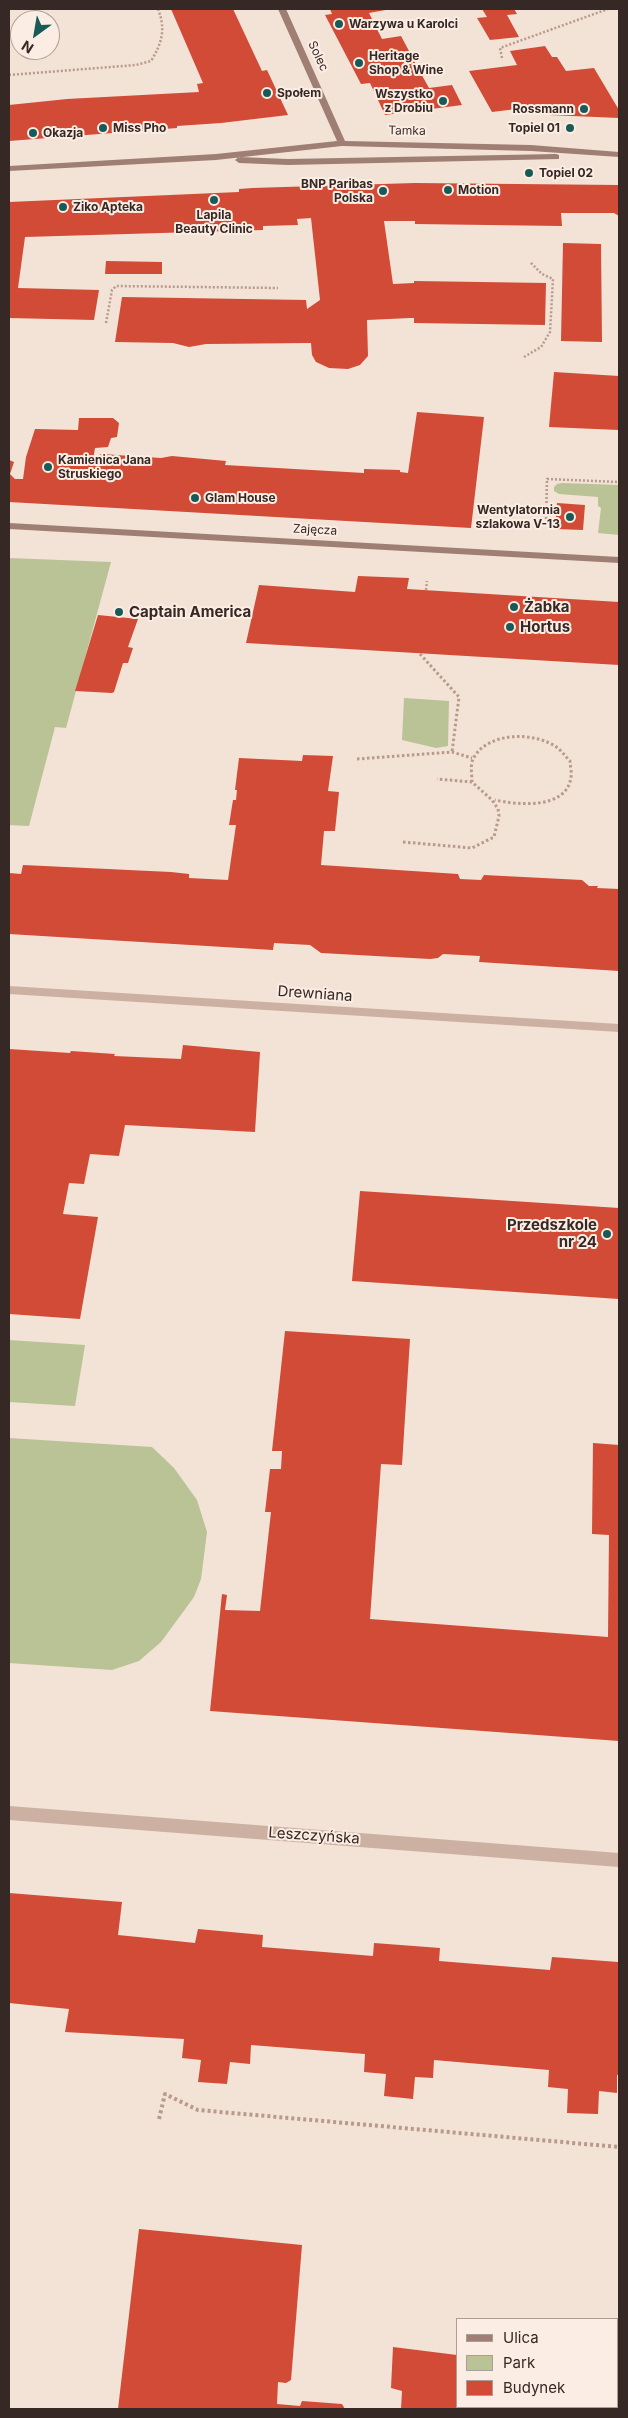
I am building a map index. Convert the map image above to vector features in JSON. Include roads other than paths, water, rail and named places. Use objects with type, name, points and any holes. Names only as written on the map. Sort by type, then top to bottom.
[{"type":"street","name":"Solec","points":[[282,9],[342,143]]},
{"type":"street","name":"Tamka","points":[[9,169],[216,157],[342,143],[531,148],[599,155]]},
{"type":"street","name":"Tamka","points":[[216,157],[248,161],[288,162],[619,155]]},
{"type":"street","name":"Zajęcza","points":[[9,526],[619,560]]},
{"type":"street","name":"Drewniana","points":[[9,990],[619,1028]]},
{"type":"street","name":"Leszczyńska","points":[[9,1813],[619,1860]]},
{"type":"place","name":"Warzywa u Karolci","points":[[339,24]]},
{"type":"place","name":"Heritage Shop & Wine","points":[[359,63]]},
{"type":"place","name":"Społem","points":[[267,93]]},
{"type":"place","name":"Wszystko z Drobiu","points":[[443,101]]},
{"type":"place","name":"Rossmann","points":[[584,109]]},
{"type":"place","name":"Miss Pho","points":[[103,128]]},
{"type":"place","name":"Topiel 01","points":[[570,128]]},
{"type":"place","name":"Okazja","points":[[33,133]]},
{"type":"place","name":"Topiel 02","points":[[529,173]]},
{"type":"place","name":"Motion","points":[[448,190]]},
{"type":"place","name":"BNP Paribas Polska","points":[[383,191]]},
{"type":"place","name":"Lapila Beauty Clinic","points":[[214,200]]},
{"type":"place","name":"Ziko Apteka","points":[[63,207]]},
{"type":"place","name":"Kamienica Jana Struskiego","points":[[48,467]]},
{"type":"place","name":"Glam House","points":[[195,498]]},
{"type":"place","name":"Wentylatornia szlakowa V-13","points":[[570,517]]},
{"type":"place","name":"Żabka","points":[[514,607]]},
{"type":"place","name":"Captain America","points":[[119,612]]},
{"type":"place","name":"Hortus","points":[[510,627]]},
{"type":"place","name":"Przedszkole nr 24","points":[[607,1234]]}]
